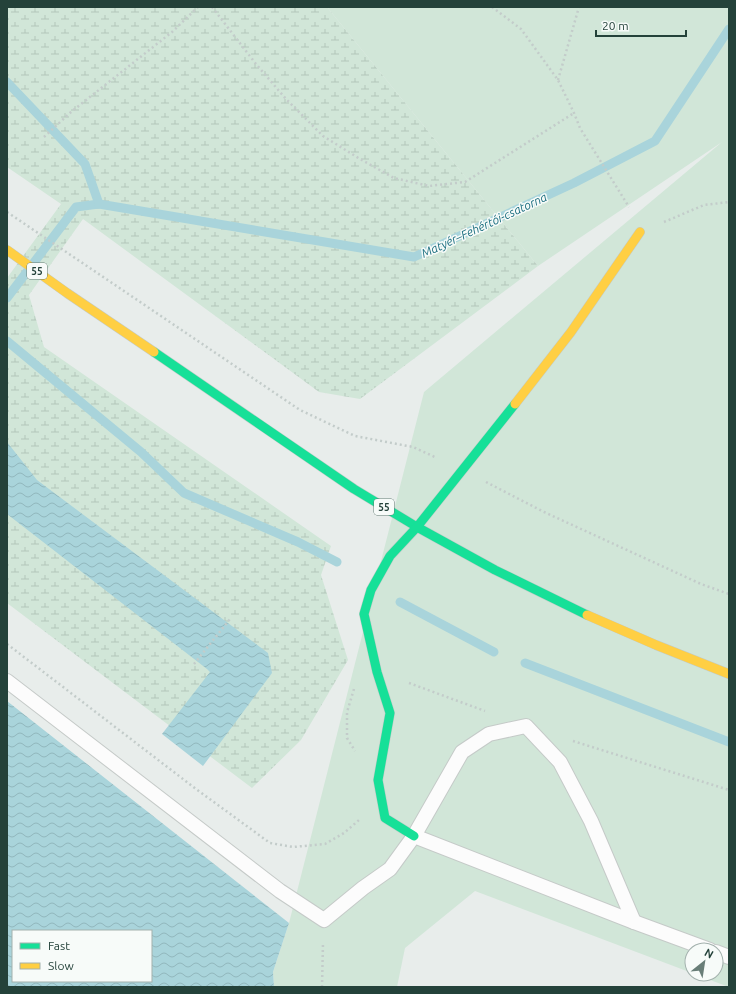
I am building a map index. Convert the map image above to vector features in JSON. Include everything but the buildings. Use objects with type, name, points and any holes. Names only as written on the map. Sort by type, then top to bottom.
[{"type":"main road","points":[[414,836],[385,818],[378,780],[390,713],[364,614],[372,590],[390,556],[417,527],[571,332],[640,232]]},
{"type":"main road","name":"55","points":[[7,250],[67,293],[293,448],[354,489],[417,527],[495,570],[574,609],[656,645],[729,674]]},
{"type":"lane","points":[[7,681],[280,890],[324,920],[363,888],[390,869],[414,836],[462,752],[489,734],[526,726],[560,762],[590,821],[634,922]]},
{"type":"lane","points":[[414,836],[688,942]]},
{"type":"path","points":[[44,137],[71,112],[172,32],[198,7]]},
{"type":"path","points":[[212,7],[256,64],[286,99],[323,136],[394,178],[429,186],[465,182],[574,113]]},
{"type":"path","points":[[492,7],[521,29],[558,80],[580,128],[632,212]]},
{"type":"path","points":[[558,80],[579,7]]},
{"type":"path","points":[[640,232],[704,205],[729,202]]},
{"type":"path","points":[[7,212],[300,410],[355,436],[413,447],[544,512],[701,584],[729,594]]},
{"type":"path","points":[[194,664],[230,619]]},
{"type":"path","points":[[7,644],[196,789],[270,843],[293,847],[325,844],[344,833],[359,819]]},
{"type":"path","points":[[358,756],[347,738],[347,712],[354,689],[366,678],[378,672]]},
{"type":"path","points":[[322,987],[324,920]]},
{"type":"green space","points":[[7,7],[327,7],[538,266],[360,399],[319,392],[83,219],[29,295],[44,347],[331,546],[321,575],[348,660],[301,740],[252,788],[7,603],[7,278],[61,204],[7,167]]},
{"type":"green space","points":[[327,7],[729,7],[729,987],[716,982],[724,982],[724,942],[684,942],[684,970],[475,891],[405,948],[397,987],[274,987],[273,972],[289,923],[424,392],[722,142],[538,266]]},
{"type":"water","points":[[7,442],[37,480],[268,653],[272,673],[203,766],[162,734],[210,672],[7,514]]},
{"type":"water","points":[[7,701],[289,923],[273,972],[274,987],[7,987]]},
{"type":"waterway","name":"Matyér–Fehértói-csatorna","points":[[99,204],[414,257],[574,183],[655,141],[729,29]]},
{"type":"waterway","points":[[7,82],[85,164],[99,204],[76,207],[7,298]]},
{"type":"waterway","points":[[7,341],[141,452],[184,493],[298,542],[337,562]]},
{"type":"waterway","points":[[400,602],[494,652]]},
{"type":"waterway","points":[[525,663],[729,742]]},
{"type":"traffic: fast","points":[[154,352],[354,489],[417,527],[495,570],[587,615]]},
{"type":"traffic: fast","points":[[414,836],[385,818],[378,780],[390,713],[377,672],[364,614],[371,590],[390,556],[417,527],[515,404]]},
{"type":"traffic: slow","points":[[515,404],[571,332],[640,232]]},
{"type":"traffic: slow","points":[[7,250],[154,352]]},
{"type":"traffic: slow","points":[[587,615],[656,645],[729,674]]}]
